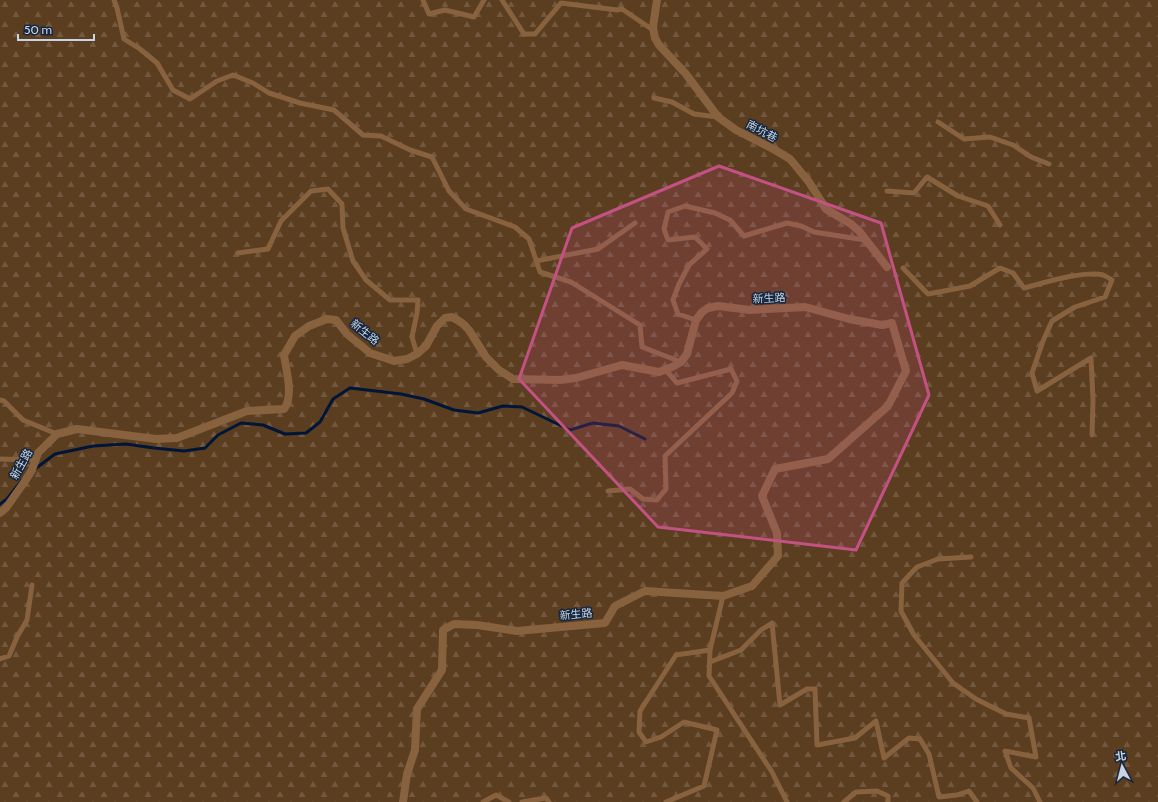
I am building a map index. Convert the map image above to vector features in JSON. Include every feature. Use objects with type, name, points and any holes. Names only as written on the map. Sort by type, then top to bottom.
[{"type":"street","points":[[654,31],[657,0]]},
{"type":"street","name":"南坑巷","points":[[654,31],[655,38],[659,45],[686,74],[718,117],[736,130],[776,150],[790,159],[809,182],[826,209],[851,224],[859,231],[887,267]]},
{"type":"street","name":"新生路","points":[[403,802],[407,774],[415,750],[417,709],[442,670],[443,630],[454,624],[477,625],[517,631],[605,622],[615,606],[645,591],[723,596],[752,586],[778,556],[777,533],[762,496],[775,469],[828,459],[888,406],[906,372],[892,323],[882,325],[849,319],[805,307],[750,310],[718,306],[708,308],[702,312],[696,320]]},
{"type":"street","points":[[417,354],[426,346],[436,326],[446,318],[452,317],[462,322],[486,357],[499,370],[513,379],[571,379],[622,365],[659,372],[681,362],[687,354],[696,320]]},
{"type":"street","name":"新生路","points":[[0,513],[6,508],[32,470],[38,453],[57,434],[77,429],[156,439],[176,438],[247,412],[284,409],[288,404],[290,394],[284,354],[296,336],[309,326],[327,319],[336,320],[347,334],[370,353],[394,360],[407,359],[417,354]]},
{"type":"lane","points":[[114,0],[124,39],[140,49],[157,63],[173,90],[190,99],[217,81],[233,76],[253,83],[269,93],[300,103],[334,110],[363,135],[381,136],[410,150],[432,157],[449,191],[466,209],[515,227],[529,239],[540,272],[571,282],[640,325],[642,347],[681,362]]},
{"type":"lane","points":[[422,0],[429,14],[445,10],[474,17],[484,0]]},
{"type":"lane","points":[[502,0],[524,34],[535,34],[562,3],[617,10],[622,9],[654,31]]},
{"type":"lane","points":[[654,98],[672,102],[694,114],[718,117]]},
{"type":"lane","points":[[938,122],[964,139],[990,137],[1013,145],[1031,157],[1049,164]]},
{"type":"lane","points":[[887,191],[914,193],[926,177],[958,196],[988,206],[1000,225]]},
{"type":"lane","points":[[238,253],[268,250],[281,221],[311,191],[328,189],[342,204],[343,228],[353,261],[366,280],[390,300],[418,300],[412,337],[417,354]]},
{"type":"lane","points":[[696,320],[678,314],[673,300],[689,264],[707,249],[695,237],[668,240],[664,229],[668,212],[685,206],[715,212],[730,220],[744,236],[787,223],[801,226],[814,232],[865,240]]},
{"type":"lane","points":[[536,261],[598,249],[635,223]]},
{"type":"lane","points":[[903,268],[928,294],[970,286],[1000,268],[1013,273],[1024,288],[1064,278],[1091,274],[1102,275],[1112,280],[1105,297],[1075,307],[1052,321],[1043,341],[1032,373],[1037,391],[1091,358],[1093,400],[1092,435]]},
{"type":"lane","points":[[608,491],[630,489],[643,499],[658,500],[666,488],[665,456],[732,393],[737,381],[731,369],[677,383],[665,369]]},
{"type":"lane","points":[[0,400],[4,401],[23,420],[57,434]]},
{"type":"lane","points":[[0,459],[36,460]]},
{"type":"lane","points":[[972,557],[938,559],[917,567],[902,583],[901,611],[914,635],[953,683],[976,699],[1006,714],[1029,718],[1036,757],[1005,751],[1011,768],[1033,788],[1040,802]]},
{"type":"lane","points":[[0,659],[9,656],[17,637],[27,620],[32,585]]},
{"type":"lane","points":[[723,596],[710,650],[709,676],[772,772],[787,802]]},
{"type":"lane","points":[[710,662],[741,650],[761,630],[772,623],[780,705],[807,689],[815,689],[817,745],[855,738],[876,721],[884,758],[909,738],[920,739],[929,754],[939,797],[957,795],[969,791],[977,802]]},
{"type":"lane","points":[[666,802],[704,786],[717,730],[684,722],[662,737],[646,742],[639,732],[640,711],[676,655],[710,650]]},
{"type":"lane","points":[[844,802],[856,792],[878,791],[888,796],[888,802]]},
{"type":"lane","points":[[483,802],[496,795],[509,802]]},
{"type":"lane","points":[[522,802],[546,798],[549,802]]},
{"type":"highlighted area","points":[[719,166],[881,223],[929,395],[856,550],[658,527],[519,379],[572,228]]},
{"type":"green space","points":[[0,0],[1158,0],[1158,802],[0,802]]},
{"type":"waterway","points":[[35,469],[55,454],[93,446],[126,444],[184,451],[205,448],[218,435],[241,423],[263,425],[285,434],[306,433],[320,422],[333,399],[350,388],[401,394],[424,399],[454,410],[478,413],[503,406],[522,407],[570,430],[593,423],[619,426],[645,439]]},
{"type":"waterway","points":[[0,504],[7,499],[22,480]]}]
